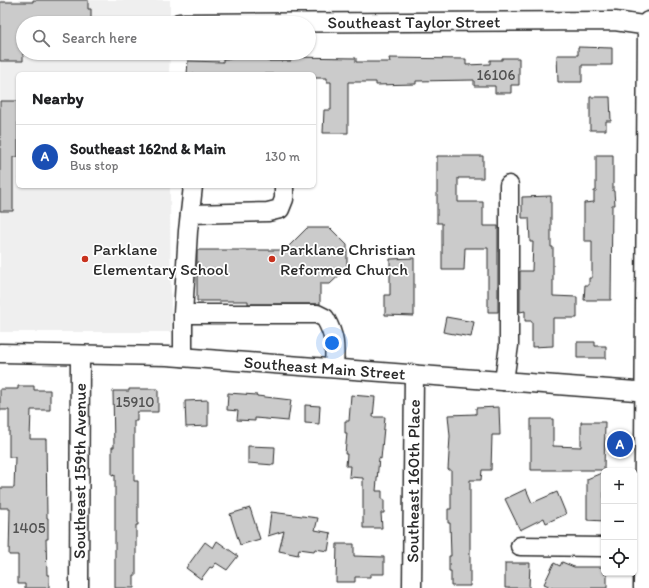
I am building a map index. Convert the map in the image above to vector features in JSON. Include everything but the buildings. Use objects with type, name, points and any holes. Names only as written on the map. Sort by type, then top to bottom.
[{"type":"main road","points":[[645,588],[640,547],[648,392],[649,24]]},
{"type":"street","name":"Southeast Taylor Street","points":[[316,22],[615,21],[649,24]]},
{"type":"street","points":[[504,381],[510,345],[509,185]]},
{"type":"street","points":[[183,357],[183,314],[193,188]]},
{"type":"street","points":[[190,214],[268,212],[280,209],[284,199],[284,188]]},
{"type":"street","points":[[183,314],[317,314],[325,318],[333,336],[335,345],[334,368]]},
{"type":"street","name":"Southeast Main Street","points":[[0,353],[183,357],[648,392]]},
{"type":"street","name":"Southeast 159th Avenue","points":[[79,588],[80,355]]},
{"type":"street","name":"Southeast 160th Place","points":[[412,588],[414,374]]},
{"type":"street","points":[[520,546],[601,547]]},
{"type":"shaded area","name":"Parklane Elementary School","points":[[0,0],[170,0],[170,16],[16,16],[16,60],[170,60],[169,72],[16,72],[16,188],[170,188],[171,332],[0,332]]},
{"type":"place","name":"Parklane Elementary School","points":[[85,259]]},
{"type":"place","name":"Parklane Christian Reformed Church","points":[[272,259]]},
{"type":"place","name":"Southeast 162nd & Main","points":[[620,444]]}]
